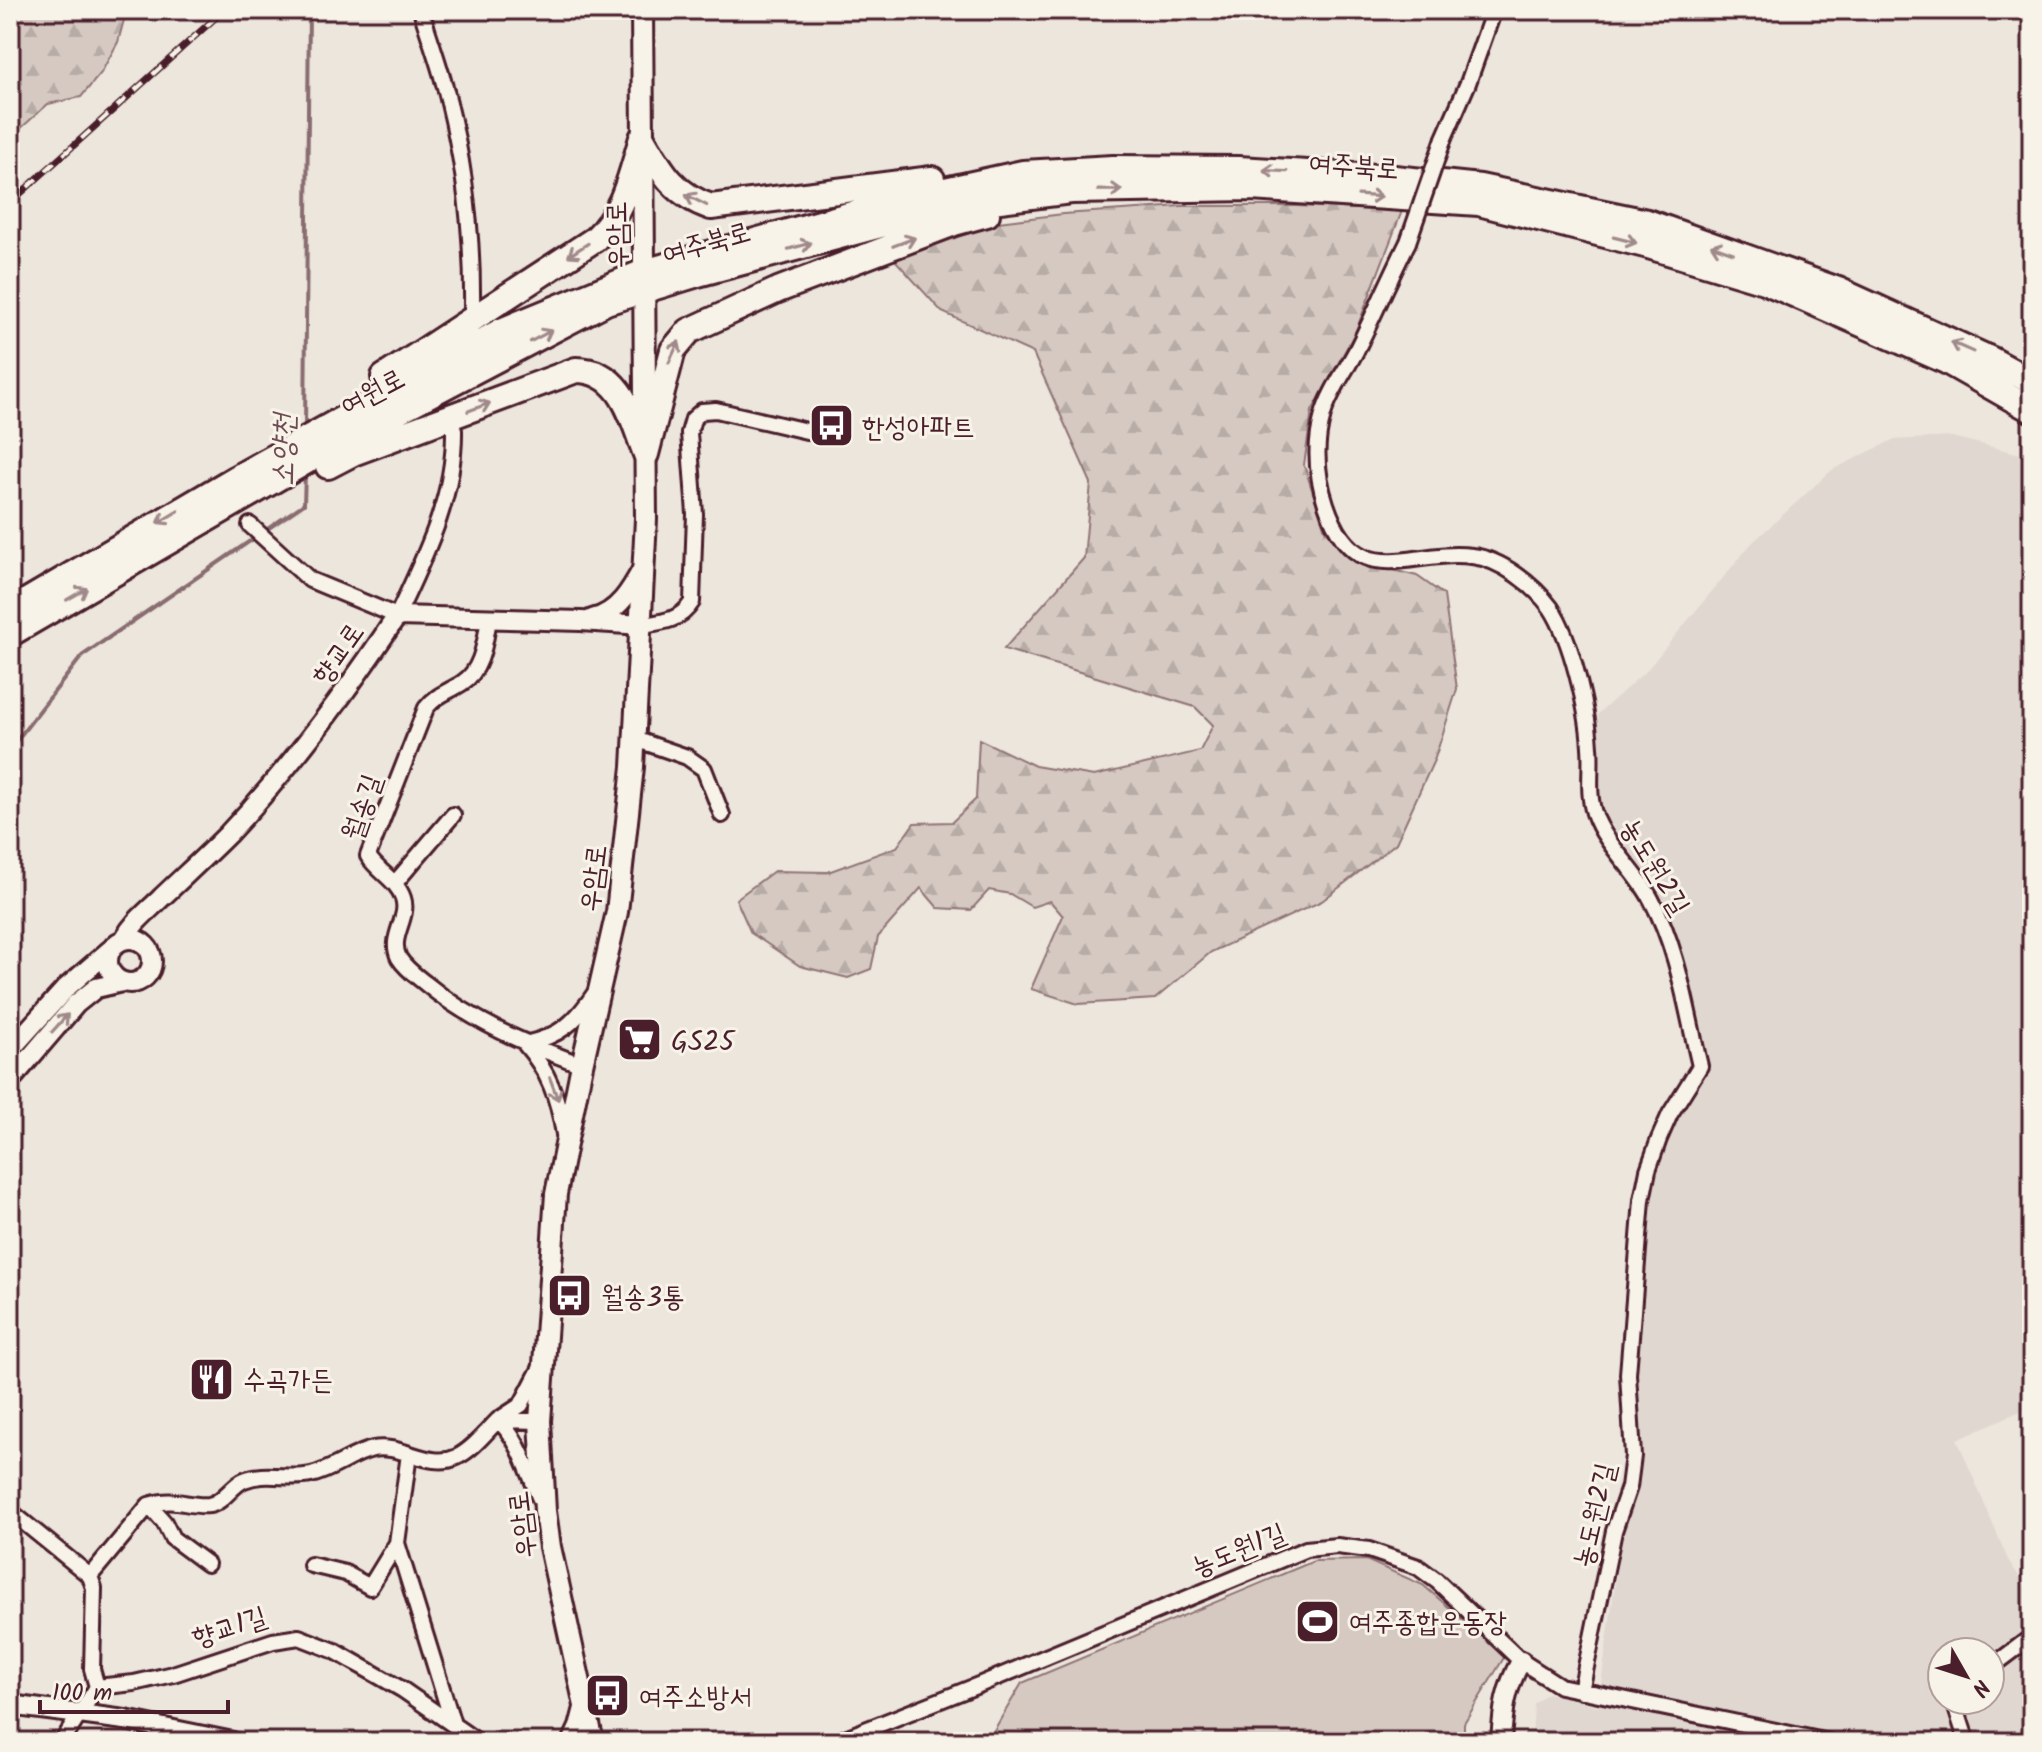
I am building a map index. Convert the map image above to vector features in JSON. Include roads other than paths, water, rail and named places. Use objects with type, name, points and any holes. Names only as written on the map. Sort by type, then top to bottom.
[{"type":"highway","points":[[642,138],[666,178],[693,201],[711,207],[961,175],[1023,173]]},
{"type":"highway","points":[[348,427],[611,224],[621,205],[642,138]]},
{"type":"highway","name":"여주북로","points":[[645,282],[913,197],[1023,173],[1113,168],[1238,169],[1394,178],[1480,187],[1647,222],[1838,290],[1992,360],[2032,382]]},
{"type":"highway","name":"여주북로","points":[[645,282],[698,274],[952,206],[1071,191],[1251,188],[1479,203],[1645,245],[1764,281],[1946,361],[2032,410]]},
{"type":"highway","points":[[646,454],[673,350],[689,331],[778,290],[954,223],[1071,191]]},
{"type":"highway","name":"여원로","points":[[10,611],[348,427],[645,282]]},
{"type":"highway","points":[[237,489],[259,456],[348,427],[576,370],[587,370],[607,378],[622,394],[646,454]]},
{"type":"highway","name":"여원로","points":[[10,634],[237,489]]},
{"type":"main road","name":"우암로","points":[[593,1742],[561,1603],[545,1511],[540,1421],[556,1194],[617,912],[635,739],[642,625],[646,454],[642,10]]},
{"type":"street","points":[[421,10],[448,97],[462,166],[471,246],[472,309]]},
{"type":"street","name":"농도원2길","points":[[1494,10],[1408,242],[1324,412],[1316,454],[1319,482],[1330,516],[1353,550],[1368,558],[1410,562],[1454,555],[1474,556],[1494,562],[1539,594],[1552,610],[1566,638],[1587,722],[1590,795],[1594,813],[1603,831],[1651,899],[1670,942],[1686,998],[1700,1066],[1670,1114],[1659,1139],[1642,1200],[1628,1374],[1633,1456],[1629,1487],[1614,1531],[1581,1691]]},
{"type":"street","points":[[642,625],[674,620],[686,612],[692,602],[695,514],[689,433],[693,419],[702,411],[716,410],[811,432]]},
{"type":"street","points":[[250,525],[310,580],[397,616],[443,507],[451,478],[454,430]]},
{"type":"street","points":[[581,621],[602,617],[616,607],[630,591],[644,566]]},
{"type":"street","name":"향교로","points":[[10,1050],[66,988],[117,944],[141,914],[227,835],[343,696],[397,616],[642,625]]},
{"type":"street","name":"월송길","points":[[395,883],[375,867],[368,856],[426,708],[435,697],[466,681],[481,656],[489,619]]},
{"type":"street","points":[[635,739],[687,757],[704,769],[722,815]]},
{"type":"street","points":[[453,815],[395,883],[403,898],[404,908],[395,940],[397,955],[406,967],[445,1000],[525,1044],[582,1065]]},
{"type":"street","points":[[10,1081],[76,1004],[96,988],[141,981],[148,975],[152,966],[150,922],[157,902]]},
{"type":"street","points":[[122,982],[109,969],[117,944],[134,938],[149,948]]},
{"type":"street","points":[[525,1044],[548,1039],[568,1026],[604,979]]},
{"type":"street","points":[[525,1044],[550,1078],[558,1100],[566,1142]]},
{"type":"street","points":[[90,1576],[149,1505],[173,1500],[209,1505],[218,1502],[241,1481],[257,1476],[310,1475],[374,1449],[390,1449],[444,1461],[456,1457],[498,1420],[521,1405],[543,1360]]},
{"type":"street","points":[[498,1420],[540,1421]]},
{"type":"street","points":[[498,1420],[516,1443],[545,1511]]},
{"type":"street","points":[[311,1565],[345,1573],[370,1587],[397,1543],[409,1454]]},
{"type":"street","points":[[149,1505],[164,1522],[172,1538],[207,1564]]},
{"type":"street","points":[[10,1511],[90,1576],[94,1588],[92,1669],[97,1687],[62,1742]]},
{"type":"street","points":[[397,1543],[453,1725]]},
{"type":"street","name":"농도원1길","points":[[835,1742],[1306,1549],[1337,1546],[1369,1550],[1418,1567],[1437,1581],[1521,1661],[1560,1686],[1829,1742]]},
{"type":"street","name":"향교1길","points":[[97,1687],[173,1674],[273,1641],[299,1637],[335,1651],[403,1690],[478,1742]]},
{"type":"street","points":[[2006,1656],[2032,1640]]},
{"type":"street","points":[[1501,1742],[1507,1685],[1521,1661]]},
{"type":"street","points":[[572,1742],[585,1704]]},
{"type":"street","points":[[10,1705],[168,1727],[233,1742]]},
{"type":"street","points":[[1959,1716],[1967,1742]]},
{"type":"waterway","name":"소양천","points":[[305,428],[309,10]]},
{"type":"waterway","name":"소양천","points":[[10,749],[82,656],[304,504],[305,472]]},
{"type":"railway","points":[[10,203],[224,10]]},
{"type":"place","name":"한성아파트","points":[[831,426]]},
{"type":"place","name":"GS25","points":[[640,1040]]},
{"type":"place","name":"월송3통","points":[[570,1296]]},
{"type":"place","name":"수곡가든","points":[[212,1379]]},
{"type":"place","name":"여주종합운동장","points":[[1318,1621]]},
{"type":"place","name":"여주소방서","points":[[608,1696]]}]
